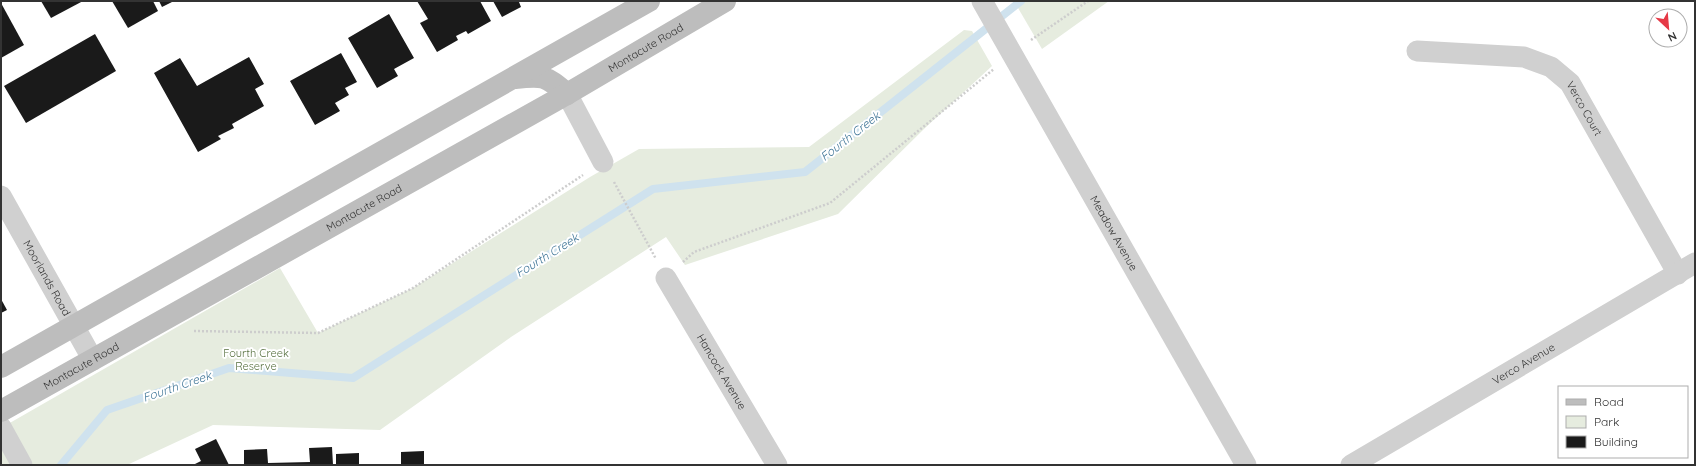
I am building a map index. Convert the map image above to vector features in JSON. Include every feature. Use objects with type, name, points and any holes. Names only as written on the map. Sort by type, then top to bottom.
[{"type":"main road","points":[[1,367],[649,1]]},
{"type":"main road","name":"Montacute Road","points":[[1,412],[567,94],[725,1]]},
{"type":"main road","points":[[513,78],[539,76],[551,81],[567,94]]},
{"type":"street","name":"Meadow Avenue","points":[[983,3],[1246,465]]},
{"type":"street","name":"Verco Court","points":[[1417,51],[1524,57],[1551,67],[1570,83],[1686,268]]},
{"type":"street","points":[[567,94],[603,162]]},
{"type":"street","name":"Moorlands Road","points":[[1,196],[93,360]]},
{"type":"street","name":"Verco Avenue","points":[[1351,465],[1686,268]]},
{"type":"street","name":"Hancock Avenue","points":[[666,278],[777,465]]},
{"type":"street","points":[[1,427],[22,465]]},
{"type":"path","points":[[192,331],[318,333],[413,288],[603,162],[666,278],[694,252],[830,202],[1010,51],[1088,1]]},
{"type":"green space","points":[[1014,1],[1109,1],[1042,49]]},
{"type":"green space","name":"Fourth Creek Reserve","points":[[964,30],[972,31],[992,66],[925,128],[838,214],[685,265],[666,237],[511,337],[380,430],[213,425],[127,465],[1,465],[1,428],[280,268],[318,333],[413,288],[590,177],[639,149],[809,147]]},
{"type":"building","points":[[41,1],[83,1],[51,18]]},
{"type":"building","points":[[112,1],[153,1],[158,11],[128,28]]},
{"type":"building","points":[[159,1],[174,1],[162,7]]},
{"type":"building","points":[[417,1],[480,1],[491,21],[468,34],[466,31],[456,36],[458,40],[437,52],[420,23],[428,19]]},
{"type":"building","points":[[493,1],[520,1],[521,7],[502,17]]},
{"type":"building","points":[[1,3],[24,45],[1,58]]},
{"type":"building","points":[[389,14],[414,58],[394,69],[398,76],[377,88],[348,38]]},
{"type":"building","points":[[95,34],[116,71],[26,123],[4,86]]},
{"type":"building","points":[[341,53],[357,82],[345,88],[349,95],[335,103],[340,111],[315,125],[290,81]]},
{"type":"building","points":[[249,57],[264,84],[255,89],[264,106],[232,124],[234,128],[218,136],[221,139],[198,152],[154,73],[180,58],[197,86]]},
{"type":"building","points":[[1,299],[7,310],[1,313]]},
{"type":"building","points":[[216,439],[229,465],[193,465],[201,461],[195,449]]},
{"type":"building","points":[[332,447],[333,465],[244,465],[244,450],[267,449],[268,463],[310,462],[309,448]]},
{"type":"building","points":[[424,451],[424,465],[401,465],[401,452]]},
{"type":"building","points":[[359,453],[359,465],[336,465],[336,454]]},
{"type":"waterway","name":"Fourth Creek","points":[[61,465],[107,410],[229,368],[353,378],[653,189],[805,172],[1021,1]]}]
